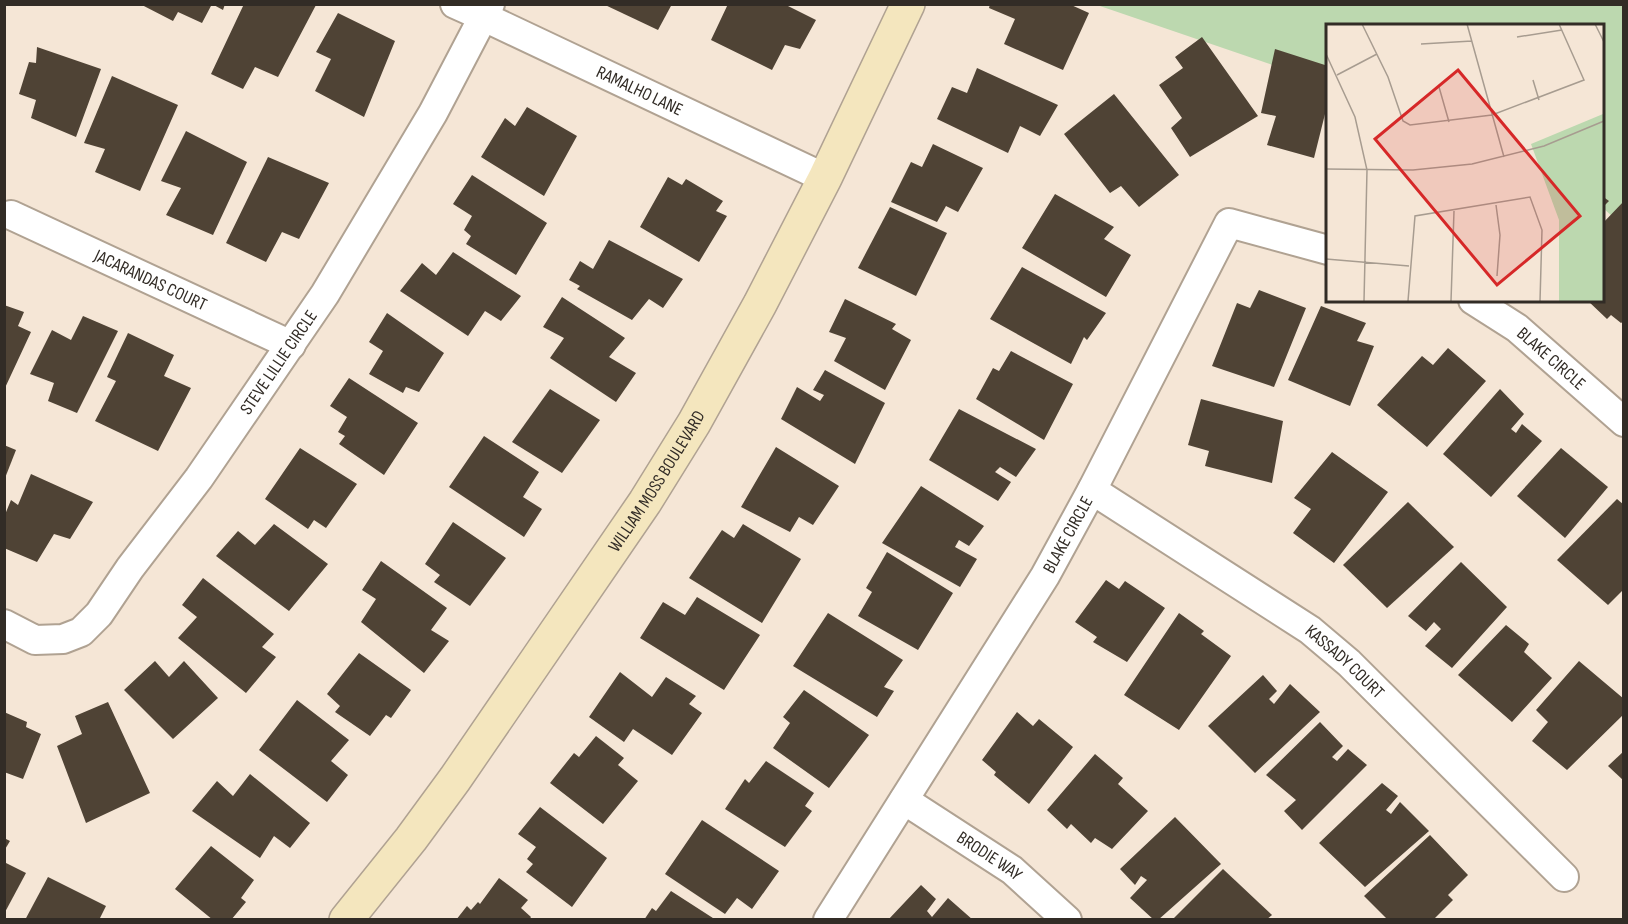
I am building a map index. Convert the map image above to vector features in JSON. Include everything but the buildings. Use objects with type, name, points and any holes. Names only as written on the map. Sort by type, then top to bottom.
[{"type":"street","name":"RAMALHO LANE","points":[[454,4],[487,11],[825,178]]},
{"type":"street","name":"WILLIAM MOSS BOULEVARD","points":[[346,920],[411,839],[455,779],[645,502],[700,413],[825,178],[908,4]]},
{"type":"street","name":"STEVE LILLIE CIRCLE","points":[[4,624],[35,640],[45,641],[63,639],[81,632],[99,614],[130,568],[199,478],[291,345],[381,204],[487,11]]},
{"type":"street","name":"JACARANDAS COURT","points":[[11,215],[291,345]]},
{"type":"street","name":"BLAKE CIRCLE","points":[[828,920],[1045,576],[1092,490],[1229,223],[1326,249]]},
{"type":"street","name":"BLAKE CIRCLE","points":[[1476,302],[1517,328],[1623,422]]},
{"type":"street","name":"KASSADY COURT","points":[[1092,490],[1310,630],[1349,663],[1564,877]]},
{"type":"street","name":"BRODIE WAY","points":[[904,800],[1012,870],[1067,920]]},
{"type":"green space","points":[[1097,5],[1623,5],[1623,226],[1604,209],[1604,24],[1326,24],[1326,83]]}]
